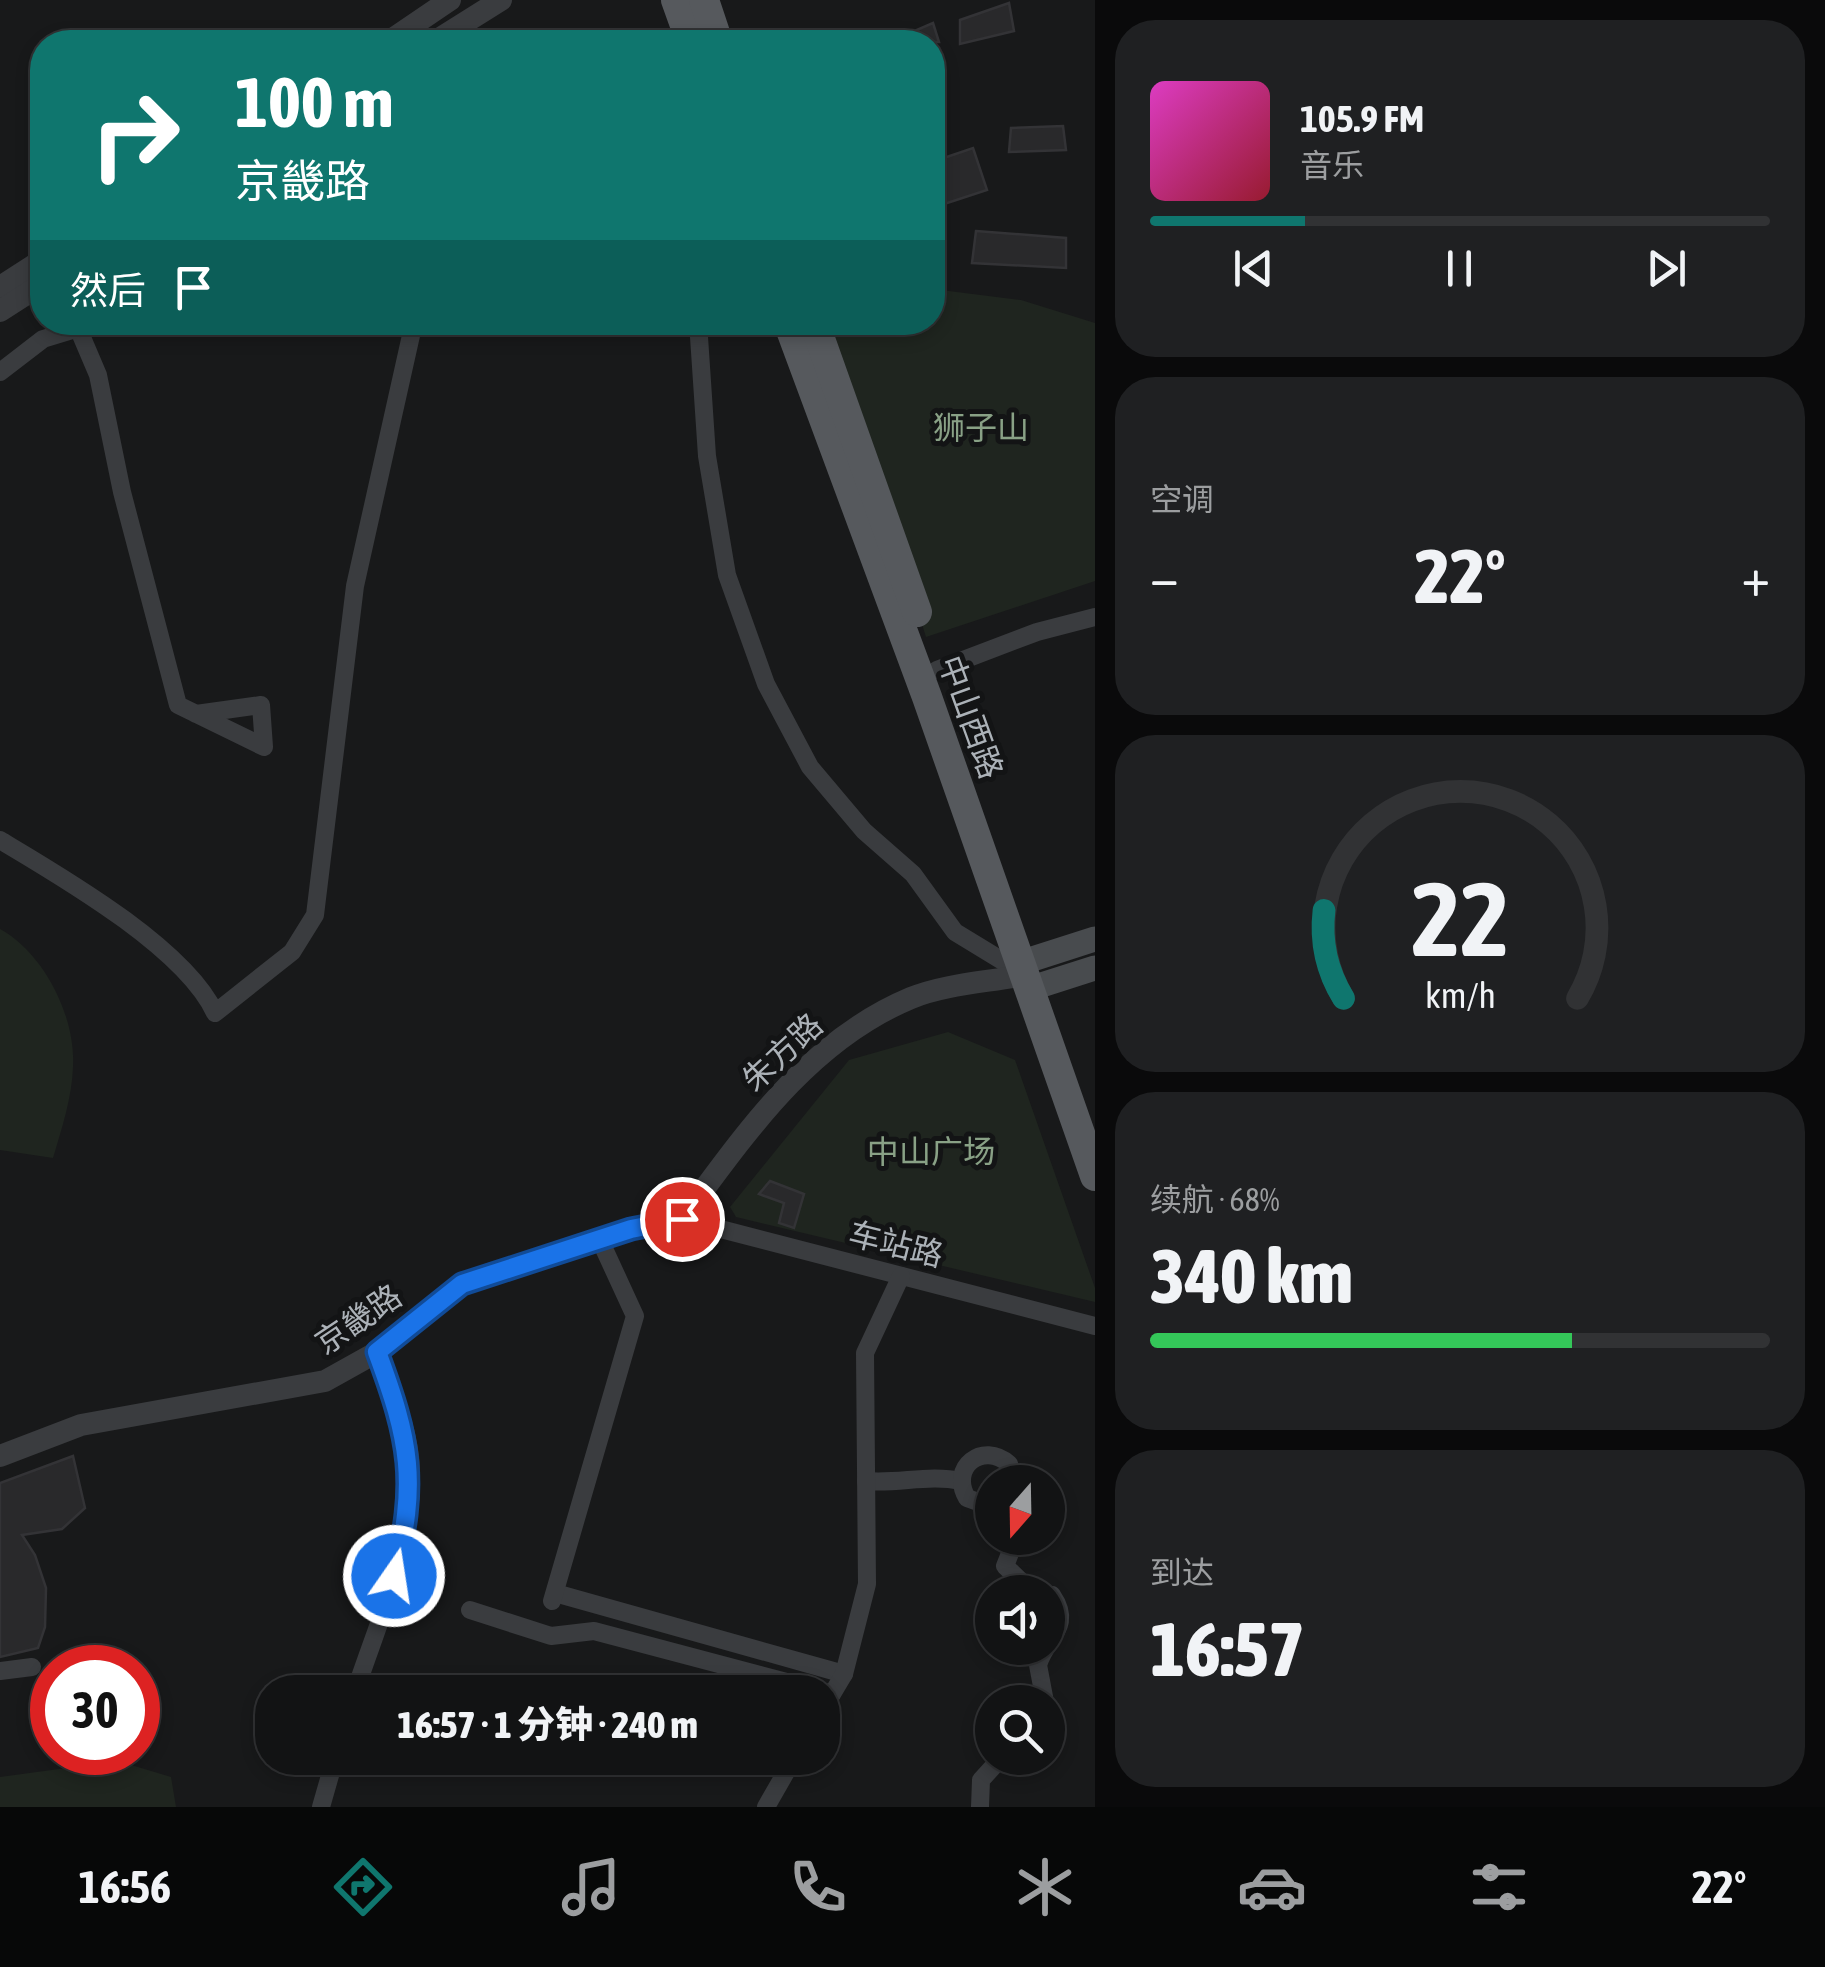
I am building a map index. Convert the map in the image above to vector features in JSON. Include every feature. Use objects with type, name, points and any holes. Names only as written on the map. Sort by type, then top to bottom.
[{"type":"main road","points":[[676,0],[687,30]]},
{"type":"main road","points":[[704,0],[714,30]]},
{"type":"main road","name":"中山西路","points":[[793,335],[1031,973]]},
{"type":"main road","name":"中山西路","points":[[819,335],[938,670],[1031,973]]},
{"type":"main road","name":"朱方路","points":[[1031,973],[1095,940]]},
{"type":"main road","name":"朱方路","points":[[1031,973],[1095,968]]},
{"type":"main road","points":[[1031,973],[1088,1131],[1095,1176]]},
{"type":"street","points":[[406,30],[450,0]]},
{"type":"street","points":[[453,30],[501,0]]},
{"type":"street","points":[[0,287],[30,268]]},
{"type":"street","points":[[0,310],[30,291]]},
{"type":"street","points":[[1,369],[58,335]]},
{"type":"street","points":[[81,335],[98,375],[122,492],[178,705],[196,714]]},
{"type":"street","points":[[0,840],[120,918],[196,983],[215,1014],[292,952],[315,915],[355,586],[411,335]]},
{"type":"street","points":[[699,335],[707,456],[727,575],[766,684],[810,767],[864,831],[913,874],[955,932],[1031,973]]},
{"type":"street","points":[[938,670],[1037,632],[1095,616]]},
{"type":"street","name":"朱方路","points":[[682,1219],[761,1113],[829,1045],[913,997],[1031,973]]},
{"type":"street","name":"京畿路","points":[[0,1456],[81,1425],[325,1381],[377,1352],[462,1284],[600,1240],[682,1219]]},
{"type":"street","name":"车站路","points":[[682,1219],[1095,1326]]},
{"type":"street","points":[[600,1240],[635,1316],[554,1597],[844,1674]]},
{"type":"street","points":[[840,1681],[867,1584],[865,1353],[901,1276]]},
{"type":"street","points":[[359,1675],[405,1534],[411,1469],[401,1416],[377,1352]]},
{"type":"street","points":[[975,1501],[968,1498],[961,1481],[966,1465],[987,1454],[1009,1465]]},
{"type":"street","points":[[866,1480],[890,1483],[940,1476],[961,1481]]},
{"type":"street","points":[[470,1610],[551,1636],[594,1631],[738,1675]]},
{"type":"street","points":[[0,1671],[30,1668]]},
{"type":"street","points":[[321,1807],[330,1775]]},
{"type":"street","points":[[766,1807],[784,1775]]},
{"type":"street","points":[[980,1807],[981,1780],[986,1775]]},
{"type":"green space","name":"狮子山","points":[[945,290],[1021,300],[1095,323],[1095,581],[926,637],[833,335],[945,335]]},
{"type":"green space","points":[[0,929],[16,940],[43,970],[69,1028],[72,1078],[53,1158],[0,1150]]},
{"type":"green space","name":"中山广场","points":[[948,1032],[1015,1060],[1095,1288],[1095,1302],[736,1217],[730,1207],[849,1060]]},
{"type":"green space","points":[[30,1773],[160,1774],[171,1777],[176,1807],[0,1807],[0,1777]]},
{"type":"building","points":[[1009,3],[1014,31],[960,44],[960,20]]},
{"type":"building","points":[[933,23],[935,30],[917,30]]},
{"type":"building","points":[[1063,126],[1066,150],[1009,152],[1011,128]]},
{"type":"building","points":[[973,148],[987,190],[945,204],[945,158]]},
{"type":"building","points":[[976,231],[1066,238],[1066,268],[972,263]]},
{"type":"building","points":[[770,1181],[804,1194],[794,1228],[779,1223],[784,1203],[759,1194]]},
{"type":"building","points":[[73,1456],[85,1508],[62,1529],[22,1535],[35,1555],[46,1588],[45,1627],[39,1645],[0,1657],[0,1483]]},
{"type":"route","points":[[394,1576],[405,1534],[411,1469],[401,1416],[377,1352],[462,1284],[631,1229],[682,1219]]}]
